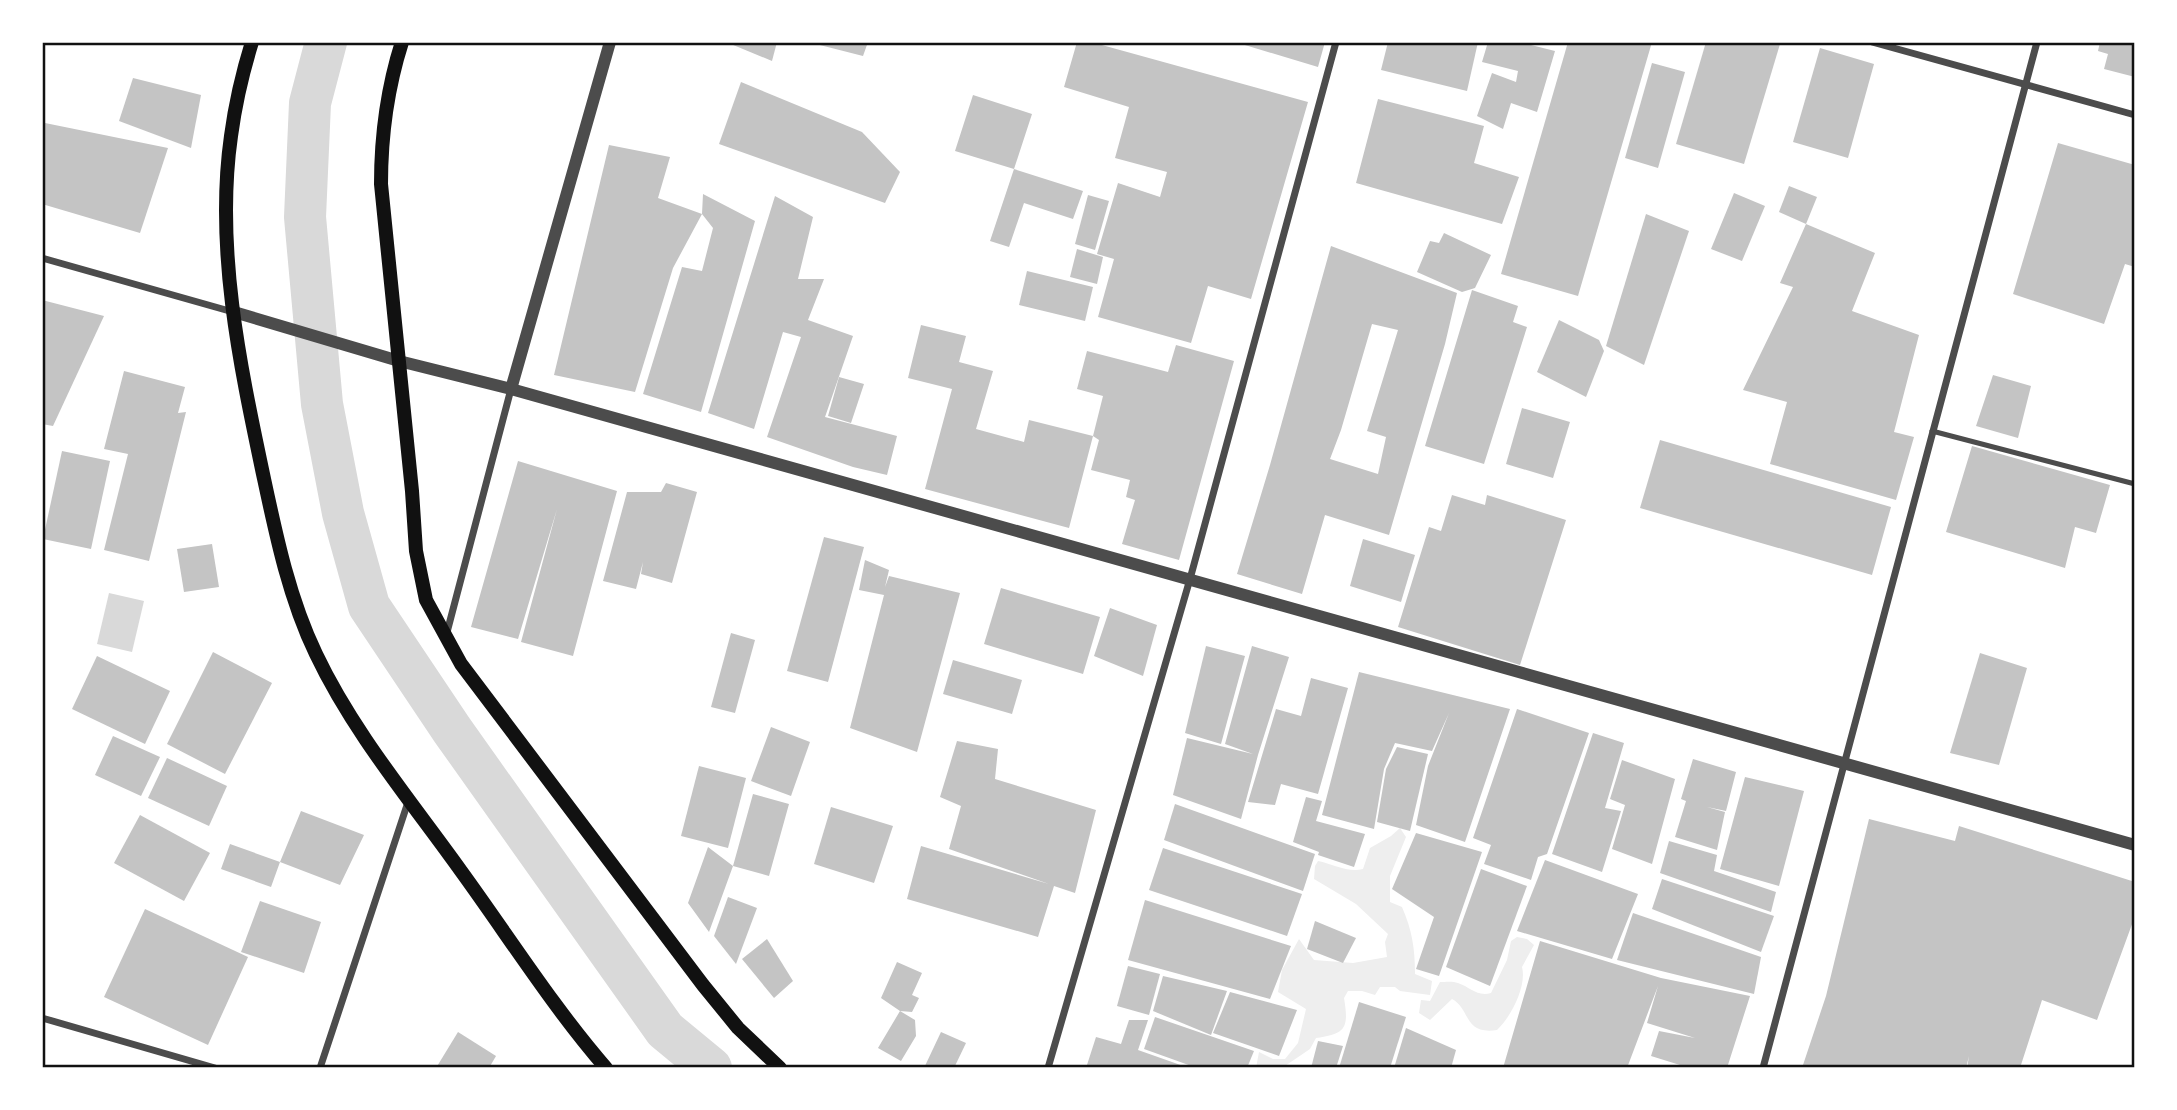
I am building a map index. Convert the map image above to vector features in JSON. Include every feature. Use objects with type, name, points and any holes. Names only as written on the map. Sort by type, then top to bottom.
[{"type":"main road","points":[[252,42],[231,136],[227,235],[234,312],[250,415],[299,615],[335,691],[409,799],[606,1068]]},
{"type":"main road","points":[[402,42],[391,76],[381,147],[384,229],[418,564],[426,600],[461,664],[703,985],[738,1028],[780,1068]]},
{"type":"street","points":[[445,639],[511,389],[611,42]]},
{"type":"street","points":[[1048,1068],[1190,579],[1336,42]]},
{"type":"street","points":[[1872,42],[2135,115]]},
{"type":"street","points":[[1763,1068],[2037,42]]},
{"type":"street","points":[[42,258],[2135,845]]},
{"type":"street","points":[[320,1068],[409,799]]},
{"type":"street","points":[[42,1018],[215,1068]]},
{"type":"lane","points":[[1932,431],[2135,484]]},
{"type":"shaded area","points":[[109,593],[144,601],[132,652],[97,644]]},
{"type":"shaded area","points":[[1400,828],[1406,837],[1390,876],[1390,902],[1402,907],[1412,939],[1415,974],[1432,981],[1430,995],[1400,991],[1395,987],[1380,987],[1375,995],[1348,991],[1344,998],[1346,1016],[1343,1028],[1334,1034],[1316,1038],[1310,1049],[1282,1068],[1256,1068],[1259,1052],[1273,1059],[1285,1059],[1298,1043],[1306,1009],[1278,992],[1282,970],[1299,939],[1314,960],[1353,963],[1387,957],[1385,942],[1388,934],[1356,904],[1314,879],[1315,866],[1318,861],[1346,869],[1363,869],[1370,848]]},
{"type":"shaded area","points":[[1517,937],[1527,939],[1534,945],[1522,967],[1522,983],[1517,1001],[1497,1030],[1478,1029],[1452,999],[1430,1020],[1419,1013],[1421,1000],[1430,1001],[1440,982],[1456,982],[1478,993],[1491,993],[1507,960],[1511,941]]},
{"type":"building","points":[[726,42],[777,42],[772,61]]},
{"type":"building","points":[[808,42],[868,42],[863,56]]},
{"type":"building","points":[[1077,42],[1091,42],[1308,102],[1251,299],[1208,286],[1191,343],[1098,317],[1114,259],[1097,254],[1118,183],[1160,197],[1167,172],[1115,158],[1129,107],[1064,87]]},
{"type":"building","points":[[1235,42],[1325,42],[1318,67]]},
{"type":"building","points":[[1388,42],[1478,42],[1467,91],[1381,70]]},
{"type":"building","points":[[1488,42],[1519,42],[1555,51],[1537,112],[1511,103],[1503,129],[1477,116],[1492,73],[1516,82],[1518,71],[1482,62]]},
{"type":"building","points":[[1568,42],[1652,42],[1578,296],[1501,274]]},
{"type":"building","points":[[1706,42],[1780,44],[1744,164],[1676,144]]},
{"type":"building","points":[[2100,42],[2135,42],[2135,77],[2104,69],[2108,54],[2098,51]]},
{"type":"building","points":[[1820,48],[1874,64],[1848,158],[1793,142]]},
{"type":"building","points":[[1652,63],[1685,72],[1658,168],[1625,158]]},
{"type":"building","points":[[133,78],[201,95],[191,148],[119,121]]},
{"type":"building","points":[[741,82],[862,132],[900,172],[885,203],[719,144]]},
{"type":"building","points":[[973,95],[1032,114],[1014,169],[955,151]]},
{"type":"building","points":[[1378,99],[1484,126],[1474,163],[1519,177],[1502,224],[1356,183]]},
{"type":"building","points":[[45,123],[168,148],[140,233],[42,204],[42,132]]},
{"type":"building","points":[[2058,143],[2135,165],[2135,267],[2125,264],[2104,324],[2013,294]]},
{"type":"building","points":[[609,145],[670,157],[658,198],[702,214],[673,268],[635,392],[554,375]]},
{"type":"building","points":[[1014,169],[1083,191],[1073,219],[1024,203],[1009,247],[990,241]]},
{"type":"building","points":[[1789,186],[1817,197],[1806,224],[1779,212]]},
{"type":"building","points":[[1734,193],[1765,206],[1742,261],[1711,249]]},
{"type":"building","points":[[703,194],[755,221],[701,412],[643,394],[682,267],[702,271],[713,228],[702,214]]},
{"type":"building","points":[[1088,195],[1109,201],[1095,250],[1075,244]]},
{"type":"building","points":[[775,196],[813,217],[798,279],[824,279],[808,320],[853,336],[825,417],[897,436],[887,475],[853,467],[767,437],[801,337],[783,332],[754,429],[708,413]]},
{"type":"building","points":[[1646,214],[1689,231],[1644,365],[1606,346]]},
{"type":"building","points":[[1806,224],[1875,253],[1852,311],[1919,335],[1894,432],[1914,437],[1896,500],[1770,464],[1787,402],[1743,390],[1793,287],[1780,283]]},
{"type":"building","points":[[1444,233],[1491,255],[1475,288],[1462,292],[1417,272],[1430,241],[1439,243]]},
{"type":"building","points":[[1331,246],[1457,293],[1445,344],[1389,535],[1325,515],[1302,594],[1237,574]],"holes":[[[1372,324],[1398,330],[1367,431],[1386,437],[1378,474],[1330,459]]]},
{"type":"building","points":[[1077,249],[1103,257],[1097,284],[1070,277]]},
{"type":"building","points":[[1027,271],[1093,287],[1085,321],[1019,305]]},
{"type":"building","points":[[1472,290],[1518,306],[1513,322],[1527,327],[1484,464],[1425,446]]},
{"type":"building","points":[[42,300],[104,316],[53,426],[42,424]]},
{"type":"building","points":[[1559,320],[1599,340],[1604,351],[1586,397],[1537,372]]},
{"type":"building","points":[[921,325],[966,336],[959,362],[993,371],[976,429],[1024,442],[1029,420],[1093,436],[1069,528],[925,489],[952,389],[908,378]]},
{"type":"building","points":[[1176,345],[1234,361],[1179,560],[1122,544],[1135,500],[1126,497],[1130,480],[1091,470],[1099,440],[1093,436],[1103,396],[1077,389],[1087,351],[1168,372]]},
{"type":"building","points":[[124,371],[185,387],[178,413],[186,412],[149,561],[104,550],[128,454],[104,449]]},
{"type":"building","points":[[1993,375],[2031,386],[2018,438],[1976,426]]},
{"type":"building","points":[[839,377],[864,384],[851,423],[828,416]]},
{"type":"building","points":[[1522,408],[1570,422],[1553,478],[1506,464]]},
{"type":"building","points":[[1660,440],[1891,507],[1872,575],[1640,508]]},
{"type":"building","points":[[1972,446],[2110,485],[2096,533],[2075,527],[2065,568],[1946,532]]},
{"type":"building","points":[[62,451],[110,461],[91,549],[43,539]]},
{"type":"building","points":[[518,461],[617,491],[573,656],[521,642],[557,509],[518,639],[471,627]]},
{"type":"building","points":[[666,483],[697,492],[672,583],[641,574],[643,562],[636,589],[603,581],[627,492],[661,492]]},
{"type":"building","points":[[1452,495],[1485,505],[1487,495],[1566,520],[1520,665],[1398,627],[1429,527],[1441,531]]},
{"type":"building","points":[[824,537],[864,547],[828,682],[787,671]]},
{"type":"building","points":[[1363,539],[1415,555],[1401,602],[1350,586]]},
{"type":"building","points":[[212,544],[219,587],[184,592],[177,549]]},
{"type":"building","points":[[865,560],[889,570],[885,587],[889,576],[960,593],[917,752],[850,728],[884,595],[859,590]]},
{"type":"building","points":[[1001,588],[1100,617],[1083,674],[984,644]]},
{"type":"building","points":[[1110,608],[1157,625],[1143,676],[1094,656]]},
{"type":"building","points":[[731,633],[755,640],[735,713],[711,707]]},
{"type":"building","points":[[1206,646],[1245,656],[1221,744],[1185,733]]},
{"type":"building","points":[[1252,646],[1289,657],[1241,819],[1173,795],[1187,738],[1253,754],[1225,744]]},
{"type":"building","points":[[213,652],[272,683],[225,774],[167,744]]},
{"type":"building","points":[[1980,653],[2027,668],[1999,765],[1950,753]]},
{"type":"building","points":[[97,656],[170,691],[145,744],[72,709]]},
{"type":"building","points":[[953,660],[1022,680],[1012,714],[943,694]]},
{"type":"building","points":[[1359,672],[1510,709],[1465,842],[1416,825],[1428,766],[1449,713],[1432,751],[1395,743],[1384,769],[1374,829],[1322,815]]},
{"type":"building","points":[[1311,678],[1348,688],[1318,794],[1281,784],[1275,805],[1248,802],[1276,709],[1301,716]]},
{"type":"building","points":[[1517,709],[1589,733],[1547,854],[1538,857],[1531,880],[1484,864],[1491,845],[1473,838]]},
{"type":"building","points":[[771,727],[810,742],[791,796],[751,781]]},
{"type":"building","points":[[1593,733],[1624,743],[1605,808],[1621,811],[1602,872],[1552,854]]},
{"type":"building","points":[[113,736],[160,757],[141,796],[95,775]]},
{"type":"building","points":[[957,741],[998,749],[995,779],[1096,810],[1075,893],[1054,886],[1038,937],[907,899],[921,846],[1049,884],[949,849],[961,806],[940,797]]},
{"type":"building","points":[[1397,747],[1428,754],[1410,831],[1377,822],[1386,769]]},
{"type":"building","points":[[167,758],[227,786],[209,826],[148,798]]},
{"type":"building","points":[[1693,759],[1736,772],[1726,811],[1707,807],[1725,812],[1717,850],[1675,837],[1686,801],[1681,799]]},
{"type":"building","points":[[1622,760],[1675,779],[1652,864],[1612,849],[1625,805],[1610,799]]},
{"type":"building","points":[[699,766],[746,778],[728,848],[681,836]]},
{"type":"building","points":[[1745,777],[1804,791],[1779,886],[1720,869]]},
{"type":"building","points":[[753,794],[789,804],[769,876],[733,866]]},
{"type":"building","points":[[1306,797],[1322,801],[1316,821],[1365,834],[1354,867],[1318,855],[1319,852],[1293,842]]},
{"type":"building","points":[[1175,804],[1315,854],[1303,891],[1164,840]]},
{"type":"building","points":[[831,807],[893,826],[874,883],[814,864]]},
{"type":"building","points":[[301,811],[364,835],[340,885],[280,862]]},
{"type":"building","points":[[140,815],[210,853],[184,901],[114,863]]},
{"type":"building","points":[[1869,819],[1955,841],[1959,826],[2135,882],[2135,916],[2097,1020],[2042,1000],[2020,1068],[1967,1068],[1969,1056],[1966,1068],[1802,1068],[1826,996]]},
{"type":"building","points":[[1416,833],[1482,852],[1439,976],[1416,969],[1434,917],[1392,889]]},
{"type":"building","points":[[1669,841],[1717,855],[1714,871],[1776,892],[1771,912],[1660,873]]},
{"type":"building","points":[[230,844],[280,862],[271,887],[221,869]]},
{"type":"building","points":[[708,847],[733,866],[709,932],[688,903]]},
{"type":"building","points":[[1163,848],[1302,894],[1287,936],[1149,890]]},
{"type":"building","points":[[1545,860],[1638,894],[1612,959],[1517,931]]},
{"type":"building","points":[[1481,869],[1527,886],[1490,986],[1446,967]]},
{"type":"building","points":[[1662,879],[1774,916],[1761,952],[1652,909]]},
{"type":"building","points":[[728,897],[757,908],[736,964],[714,936]]},
{"type":"building","points":[[1145,900],[1291,946],[1270,999],[1128,960]]},
{"type":"building","points":[[260,901],[321,922],[304,973],[241,952]]},
{"type":"building","points":[[145,909],[248,957],[208,1045],[104,997]]},
{"type":"building","points":[[1633,913],[1761,957],[1754,994],[1617,960]]},
{"type":"building","points":[[1315,921],[1356,938],[1343,963],[1307,949]]},
{"type":"building","points":[[767,939],[793,981],[774,998],[742,959]]},
{"type":"building","points":[[1540,941],[1661,978],[1750,996],[1727,1068],[1679,1068],[1680,1065],[1651,1056],[1659,1031],[1695,1038],[1647,1023],[1658,986],[1627,1068],[1503,1068]]},
{"type":"building","points":[[897,962],[922,973],[912,995],[919,998],[912,1012],[900,1011],[881,998]]},
{"type":"building","points":[[1128,966],[1160,974],[1149,1015],[1117,1006]]},
{"type":"building","points":[[1163,976],[1227,991],[1211,1035],[1153,1011]]},
{"type":"building","points":[[1230,992],[1297,1010],[1279,1056],[1213,1033]]},
{"type":"building","points":[[1359,1002],[1406,1017],[1390,1068],[1339,1068]]},
{"type":"building","points":[[900,1011],[915,1020],[916,1036],[901,1061],[878,1048]]},
{"type":"building","points":[[1155,1017],[1254,1051],[1247,1068],[1197,1068],[1144,1049]]},
{"type":"building","points":[[1129,1020],[1148,1020],[1138,1050],[1189,1068],[1086,1068],[1096,1037],[1121,1044]]},
{"type":"building","points":[[1406,1028],[1456,1050],[1451,1068],[1394,1068]]},
{"type":"building","points":[[458,1032],[496,1056],[489,1068],[436,1068]]},
{"type":"building","points":[[941,1032],[966,1043],[954,1068],[924,1068]]},
{"type":"building","points":[[1318,1041],[1343,1046],[1336,1068],[1311,1068]]},
{"type":"waterway","points":[[326,42],[310,103],[305,217],[322,404],[343,513],[369,606],[452,730],[665,1030],[711,1068]]}]
